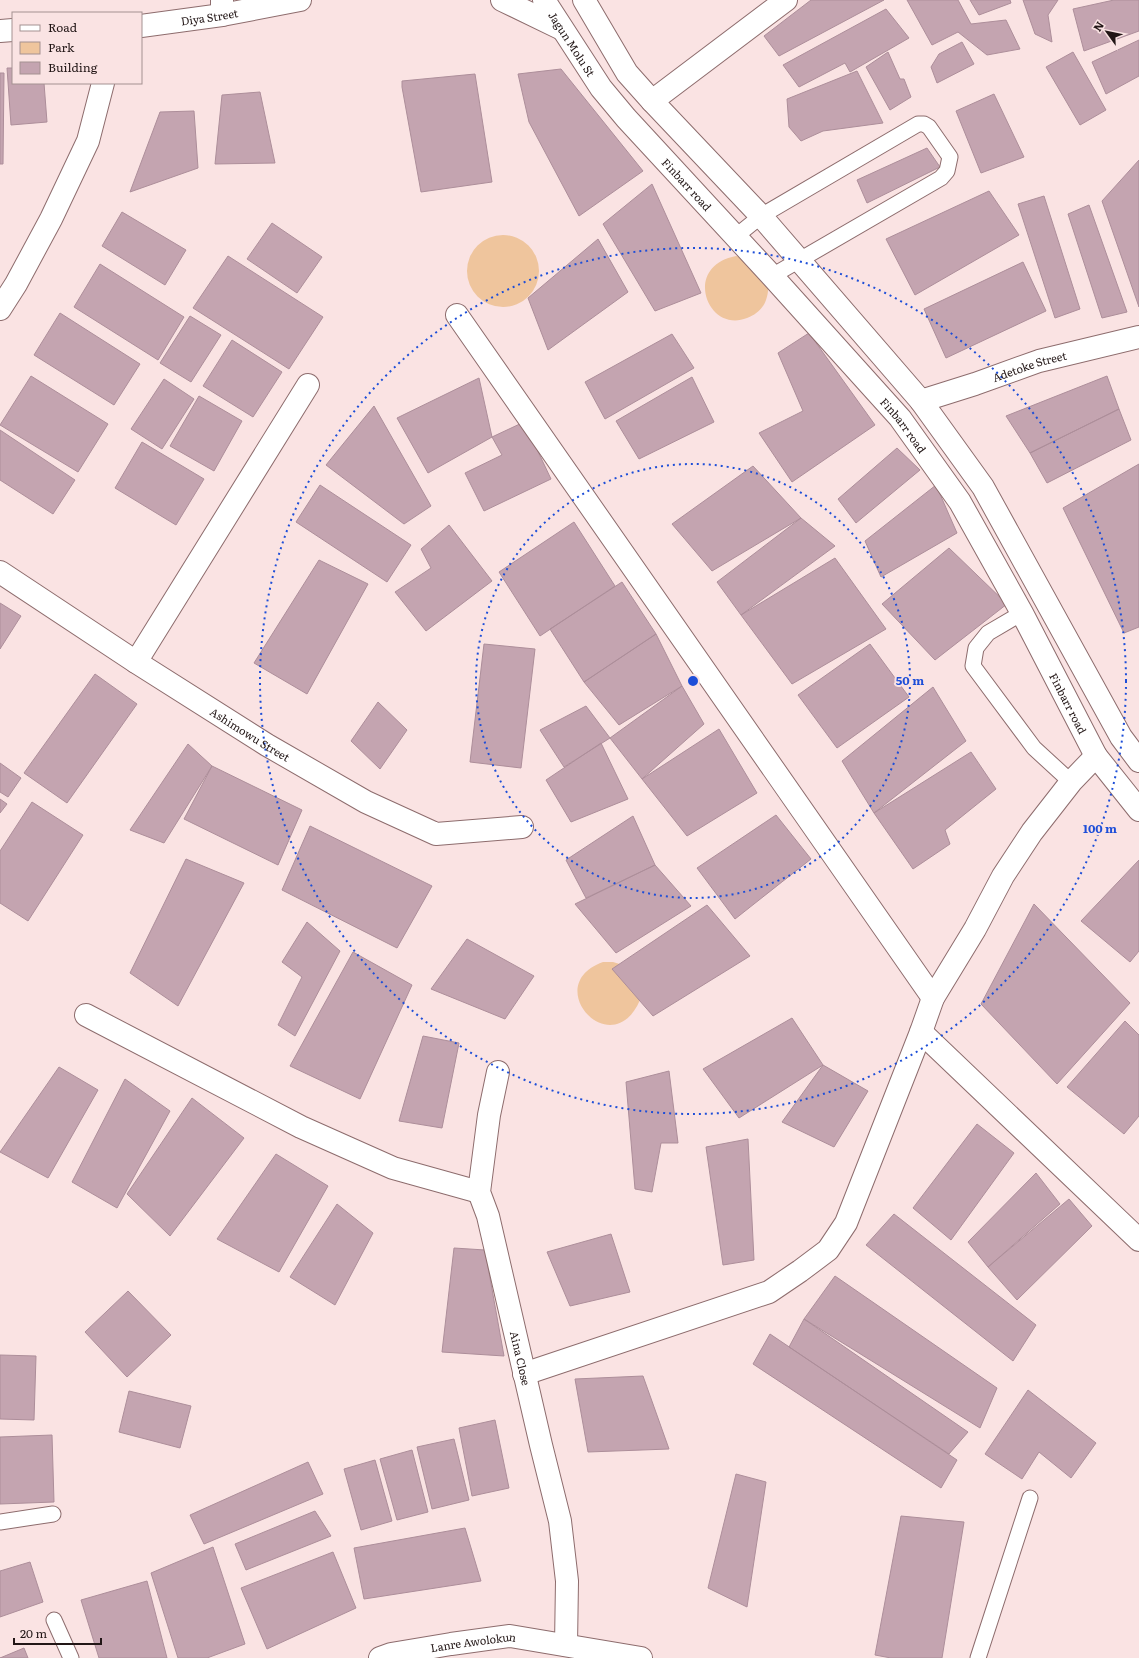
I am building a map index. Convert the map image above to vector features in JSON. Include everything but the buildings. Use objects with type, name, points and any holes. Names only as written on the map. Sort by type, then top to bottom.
[{"type":"street","name":"Diya Street","points":[[142,26],[222,8],[300,0]]},
{"type":"street","points":[[502,0],[562,29]]},
{"type":"street","name":"Jagun Molu St","points":[[544,0],[601,88]]},
{"type":"street","points":[[652,101],[786,0]]},
{"type":"street","points":[[591,5],[627,73],[761,216],[921,401],[983,487],[1121,738],[1139,761]]},
{"type":"street","points":[[0,30],[12,30]]},
{"type":"street","points":[[0,309],[16,284],[51,219],[88,141],[103,84]]},
{"type":"street","name":"Finbarr road","points":[[601,88],[626,118],[735,238],[772,276],[900,418],[960,502],[1022,613],[1096,756],[1139,810]]},
{"type":"street","points":[[457,315],[933,998]]},
{"type":"street","name":"Adetoke Street","points":[[921,401],[975,384],[1039,361],[1139,337]]},
{"type":"street","points":[[136,662],[308,385]]},
{"type":"street","name":"Ashimowu Street","points":[[0,572],[136,662],[267,745],[366,802],[436,834],[522,827]]},
{"type":"street","points":[[524,1374],[769,1292],[828,1250],[846,1223],[922,1032],[933,998],[975,929],[1003,876],[1032,832],[1072,782],[1096,756]]},
{"type":"street","points":[[86,1015],[308,1130],[393,1168],[480,1192]]},
{"type":"street","points":[[922,1032],[1139,1240]]},
{"type":"street","name":"Aina Close","points":[[498,1072],[489,1115],[480,1192],[488,1216],[524,1374],[560,1521],[567,1581],[566,1645]]},
{"type":"street","name":"Lanre Awolokun","points":[[388,1657],[451,1644],[510,1636],[542,1649],[566,1645],[641,1658]]},
{"type":"lane","points":[[735,238],[761,216],[918,124],[924,124],[929,127],[950,156],[947,171],[942,178],[772,276]]},
{"type":"lane","points":[[1022,613],[988,633],[976,648],[973,666],[1034,748],[1072,782]]},
{"type":"lane","points":[[978,1658],[1030,1498]]},
{"type":"lane","points":[[0,1522],[53,1514]]},
{"type":"lane","points":[[54,1620],[71,1658]]},
{"type":"green space","points":[[503,235],[517,238],[529,245],[536,257],[539,271],[536,285],[529,297],[517,304],[503,307],[489,304],[477,297],[470,285],[467,271],[470,257],[477,245],[489,238]]},
{"type":"green space","points":[[736,256],[747,259],[758,269],[768,284],[768,291],[765,303],[758,311],[747,318],[733,320],[721,316],[712,308],[706,297],[705,284],[709,272],[719,262]]},
{"type":"green space","points":[[603,962],[613,962],[623,965],[640,1000],[628,1018],[613,1025],[599,1023],[587,1014],[579,1001],[578,987],[585,973]]}]
